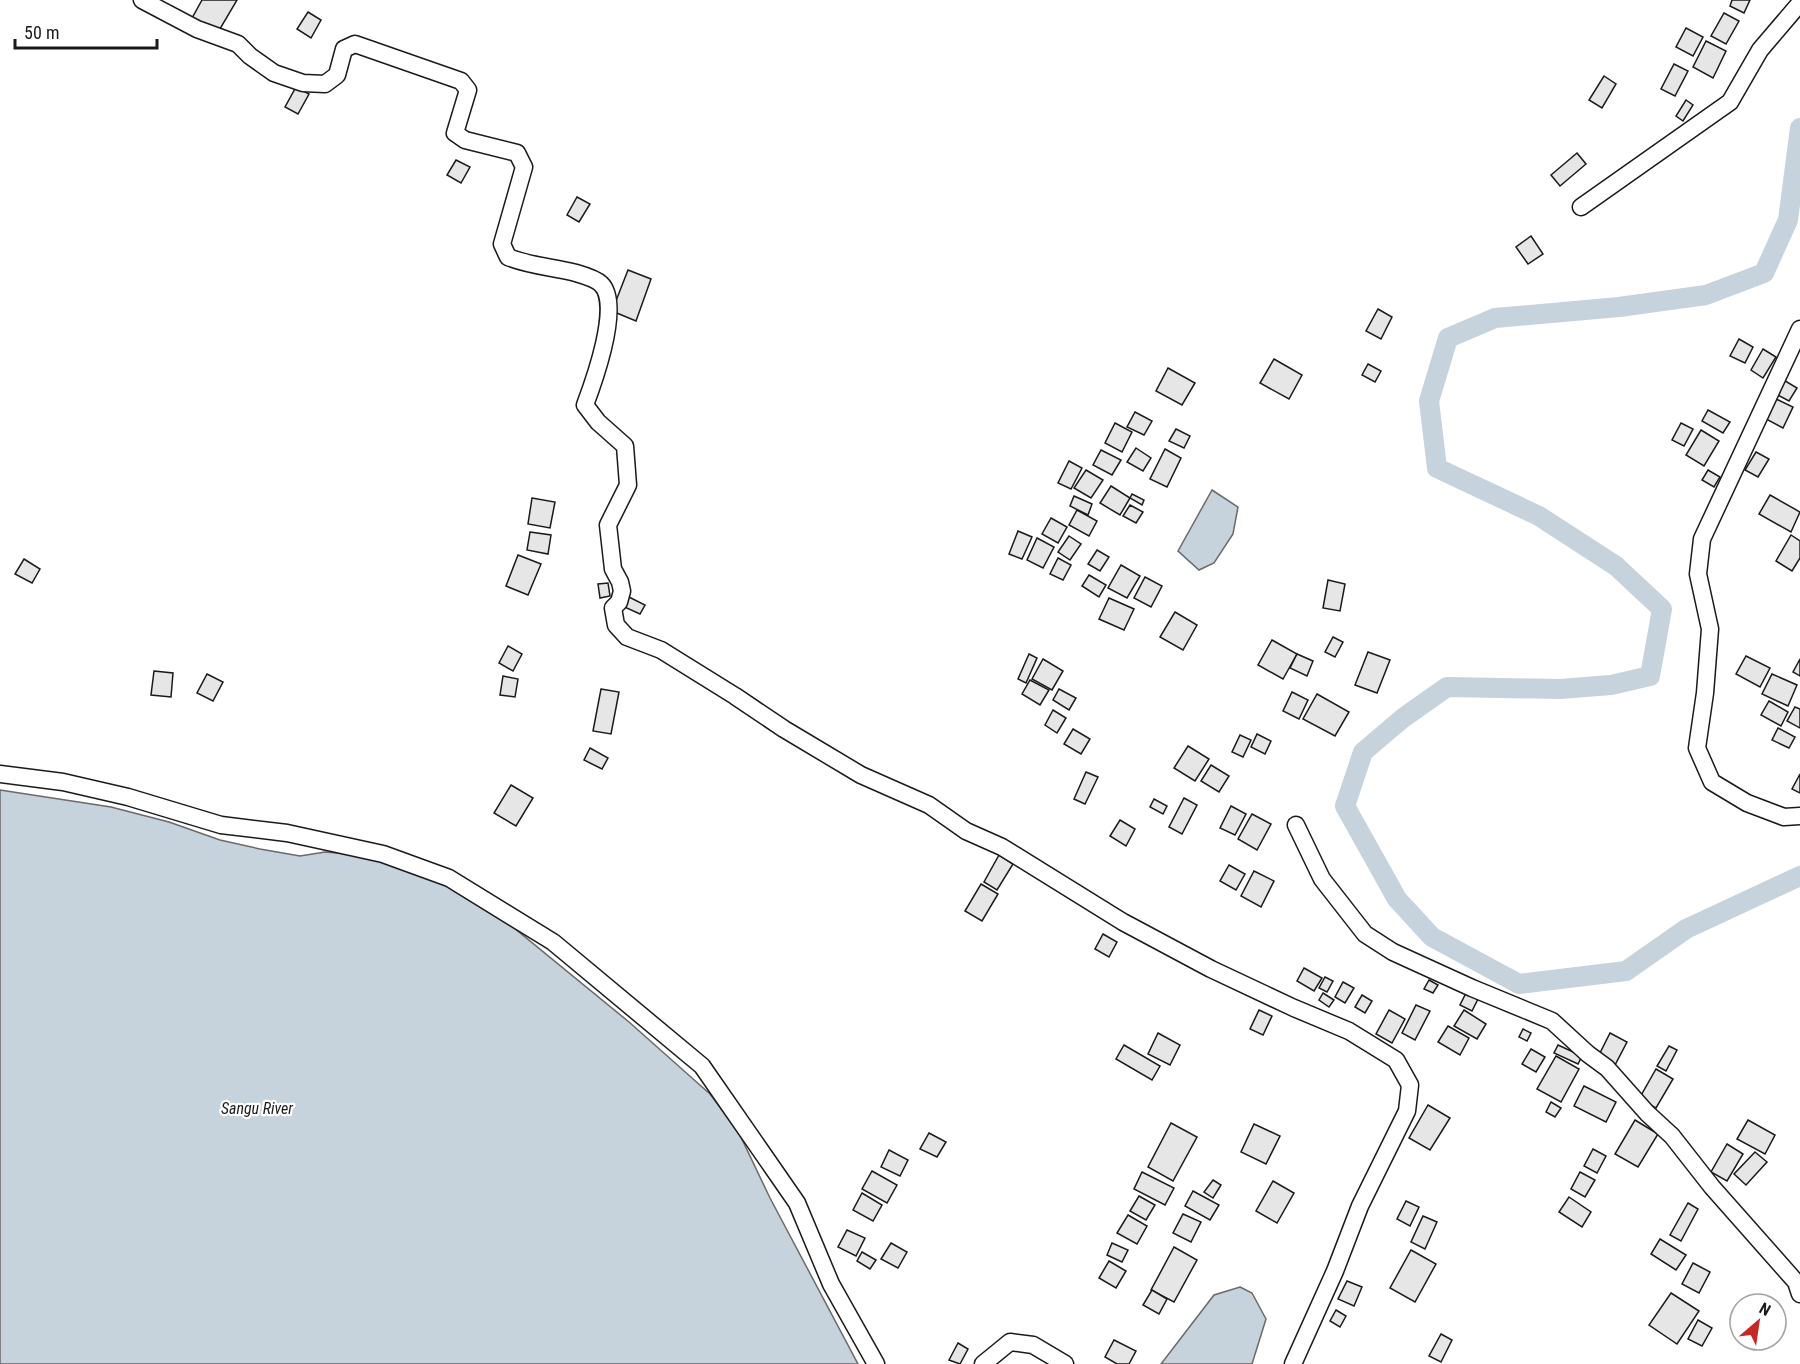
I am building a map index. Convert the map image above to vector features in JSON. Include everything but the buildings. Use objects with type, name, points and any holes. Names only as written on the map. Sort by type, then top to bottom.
[{"type":"street","points":[[142,0],[197,29],[238,44],[274,74],[303,83],[325,84],[337,75],[344,49],[355,44],[461,81],[468,90],[454,133],[465,140],[517,153],[524,167],[502,244],[508,257],[523,263],[578,273],[601,284],[609,298],[603,353],[585,405],[598,422],[625,446],[628,484],[608,525],[613,569],[622,591],[619,602],[613,608],[616,626],[627,637],[661,650],[784,729],[861,775],[929,805],[966,831],[1002,847],[1123,922],[1211,969],[1349,1031],[1396,1060],[1410,1085],[1407,1111],[1360,1206],[1335,1271],[1293,1364]]},
{"type":"street","points":[[1581,207],[1730,102],[1760,50],[1800,3]]},
{"type":"street","points":[[1800,329],[1702,539],[1698,574],[1710,629],[1705,693],[1697,748],[1713,782],[1747,803],[1784,817],[1800,816]]},
{"type":"street","points":[[0,774],[63,782],[128,797],[222,825],[287,833],[383,854],[449,878],[554,942],[702,1066],[797,1203],[831,1284],[876,1364]]},
{"type":"street","points":[[1296,825],[1322,879],[1365,934],[1393,952],[1552,1021],[1607,1068],[1647,1113],[1672,1136],[1712,1187],[1796,1282],[1800,1294]]},
{"type":"street","points":[[983,1364],[1010,1342],[1033,1345],[1065,1364]]},
{"type":"water","points":[[1212,490],[1238,507],[1233,534],[1214,563],[1199,570],[1178,551]]},
{"type":"water","name":"Sangu River","points":[[0,790],[111,807],[169,822],[220,840],[260,849],[300,856],[325,852],[361,855],[447,885],[503,919],[629,1022],[710,1094],[738,1131],[770,1198],[858,1364],[0,1364]]},
{"type":"water","points":[[1240,1287],[1252,1293],[1266,1319],[1252,1364],[1161,1364],[1214,1295]]},
{"type":"waterway","points":[[1800,128],[1788,220],[1764,273],[1706,295],[1619,307],[1495,318],[1448,338],[1429,401],[1437,468],[1539,516],[1616,566],[1662,609],[1650,676],[1611,685],[1560,689],[1447,687],[1403,718],[1363,752],[1345,806],[1397,899],[1432,937],[1519,984],[1626,971],[1686,929],[1800,876]]}]
